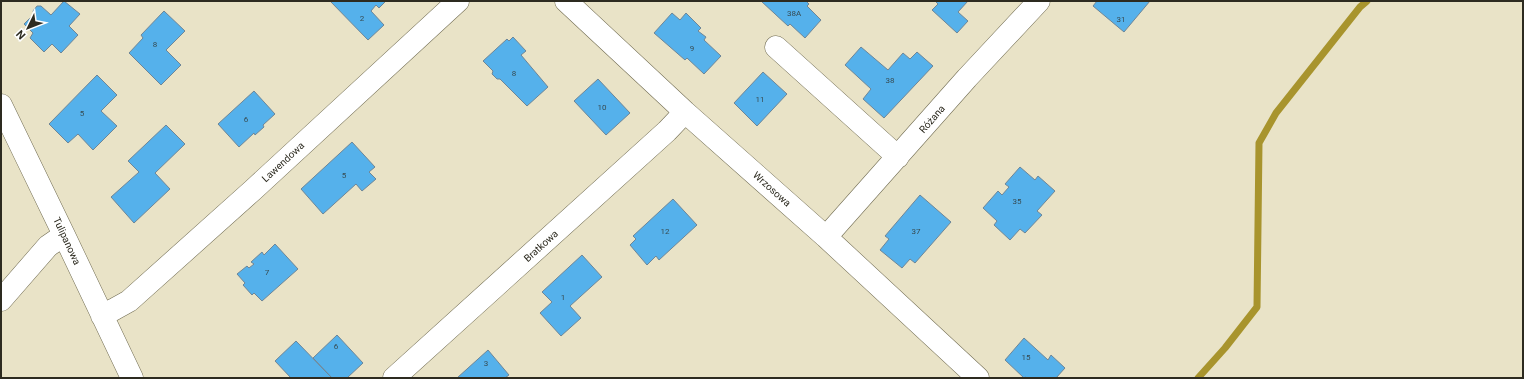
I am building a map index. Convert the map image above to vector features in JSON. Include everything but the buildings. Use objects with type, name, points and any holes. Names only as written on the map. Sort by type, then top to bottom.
[{"type":"street","name":"Lawendowa","points":[[102,316],[135,295],[253,190],[458,1]]},
{"type":"street","name":"Wrzosowa","points":[[566,1],[686,112],[826,237],[971,376]]},
{"type":"street","name":"Różana","points":[[826,237],[967,78],[1039,1]]},
{"type":"street","points":[[776,47],[898,157]]},
{"type":"street","name":"Tulipanowa","points":[[1,105],[132,378]]},
{"type":"street","name":"Bratkowa","points":[[394,378],[686,112]]},
{"type":"street","points":[[1,300],[48,246],[64,235]]},
{"type":"waterway","points":[[1198,378],[1225,348],[1257,307],[1259,143],[1276,113],[1360,7],[1367,1]]}]
